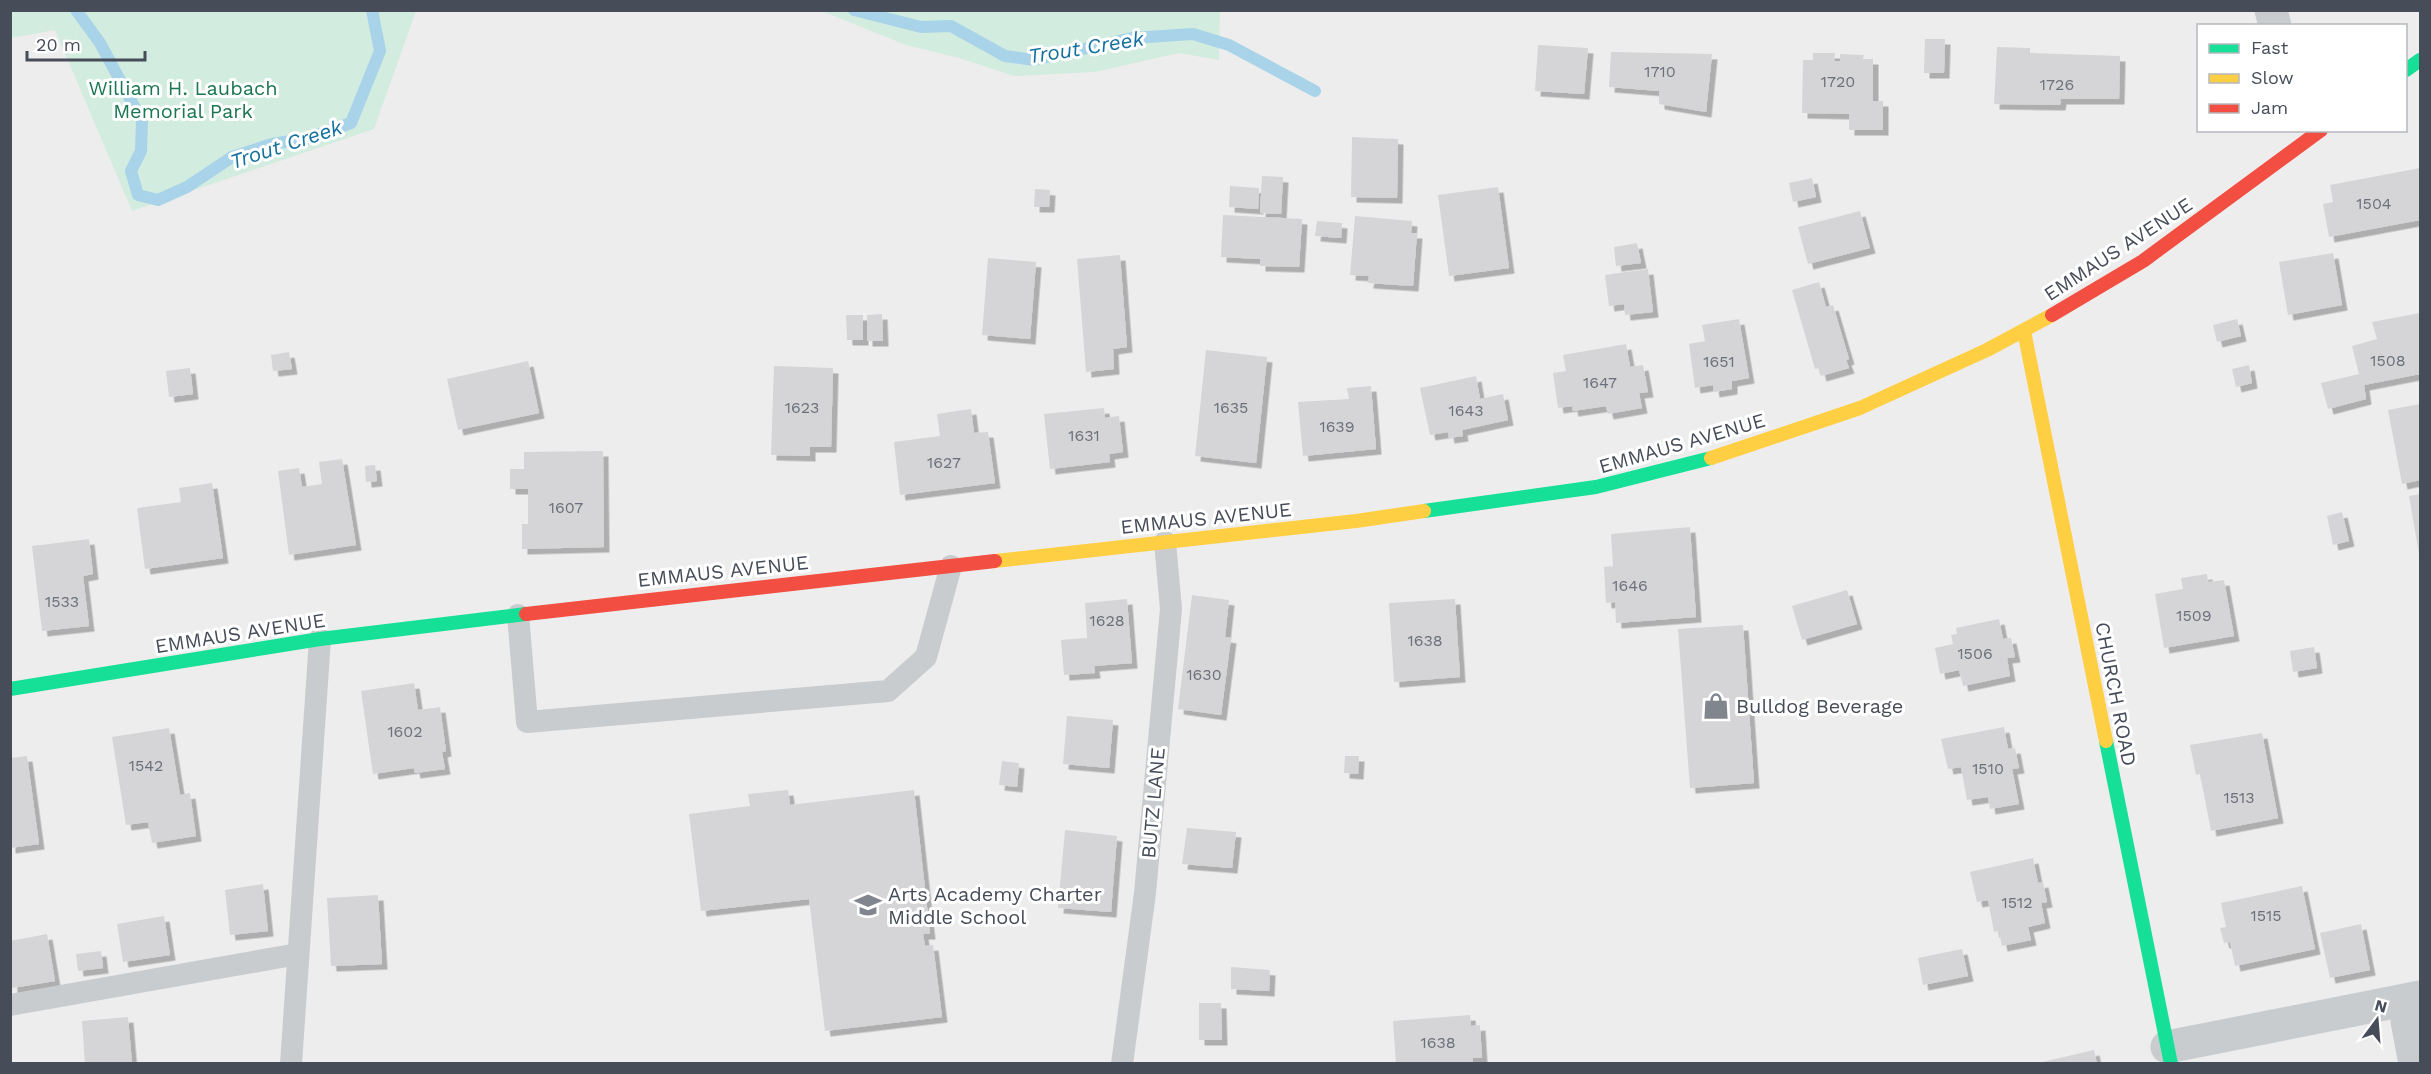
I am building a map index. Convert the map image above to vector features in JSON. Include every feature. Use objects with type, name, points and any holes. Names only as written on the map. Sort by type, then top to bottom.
[{"type":"main road","points":[[2407,69],[2421,60]]},
{"type":"main road","name":"EMMAUS AVENUE","points":[[10,689],[320,639],[1356,520],[1596,487],[1730,453],[1860,408],[2024,331],[2143,261],[2312,134]]},
{"type":"main road","name":"CHURCH ROAD","points":[[2024,331],[2169,1055]]},
{"type":"street","points":[[2169,1055],[2416,998]]},
{"type":"street","points":[[2415,1064],[2406,1021],[2416,998]]},
{"type":"lane","name":"BUTZ LANE","points":[[1122,1064],[1145,893],[1170,609],[1165,542]]},
{"type":"lane","points":[[518,615],[527,722],[888,691],[926,657],[951,566]]},
{"type":"lane","points":[[291,1064],[320,639]]},
{"type":"lane","points":[[10,1005],[298,954]]},
{"type":"green space","name":"William H. Laubach Memorial Park","points":[[11,10],[416,11],[374,129],[132,211],[55,30],[11,38]]},
{"type":"green space","points":[[822,11],[1220,11],[1219,60],[1179,53],[1095,72],[1014,76],[959,58],[906,45]]},
{"type":"building","points":[[1925,39],[1945,39],[1944,73],[1924,73]]},
{"type":"building","points":[[1538,45],[1588,48],[1584,94],[1535,91]]},
{"type":"building","points":[[1997,47],[2030,48],[2030,53],[2120,56],[2119,99],[2061,99],[2060,105],[1994,104]]},
{"type":"building","points":[[1611,52],[1712,54],[1706,112],[1659,104],[1659,91],[1609,87]]},
{"type":"building","points":[[1813,53],[1835,53],[1834,61],[1840,61],[1840,54],[1864,55],[1863,59],[1873,59],[1873,101],[1883,101],[1883,130],[1849,130],[1849,114],[1802,113],[1803,60],[1813,60]]},
{"type":"building","points":[[1352,137],[1398,139],[1397,198],[1351,197]]},
{"type":"building","points":[[2420,168],[2420,220],[2329,237],[2323,204],[2333,202],[2330,185]]},
{"type":"building","points":[[1262,176],[1283,177],[1281,214],[1260,213]]},
{"type":"building","points":[[1812,178],[1816,197],[1793,202],[1789,183]]},
{"type":"building","points":[[1230,186],[1259,188],[1258,209],[1229,207]]},
{"type":"building","points":[[1498,187],[1509,268],[1449,276],[1438,195]]},
{"type":"building","points":[[1035,189],[1050,190],[1049,207],[1034,207]]},
{"type":"building","points":[[1860,211],[1870,248],[1808,264],[1798,227]]},
{"type":"building","points":[[1223,215],[1302,219],[1299,267],[1260,266],[1260,259],[1221,257]]},
{"type":"building","points":[[1355,216],[1412,221],[1411,233],[1417,233],[1413,286],[1368,283],[1369,276],[1350,275]]},
{"type":"building","points":[[1317,221],[1342,223],[1341,238],[1315,236]]},
{"type":"building","points":[[1637,243],[1641,263],[1616,266],[1614,247]]},
{"type":"building","points":[[2333,253],[2342,305],[2288,315],[2279,262]]},
{"type":"building","points":[[1120,255],[1127,347],[1113,349],[1114,369],[1086,372],[1077,259]]},
{"type":"building","points":[[988,258],[1036,262],[1030,339],[982,335]]},
{"type":"building","points":[[1648,269],[1653,312],[1625,315],[1624,304],[1609,306],[1605,275]]},
{"type":"building","points":[[1819,282],[1826,307],[1833,305],[1849,359],[1846,360],[1849,368],[1821,376],[1819,368],[1815,369],[1792,290]]},
{"type":"building","points":[[2420,313],[2420,374],[2364,385],[2366,399],[2328,409],[2321,383],[2359,374],[2352,346],[2377,339],[2372,322]]},
{"type":"building","points":[[882,314],[883,341],[867,341],[867,315]]},
{"type":"building","points":[[846,315],[863,315],[863,340],[847,340]]},
{"type":"building","points":[[1739,319],[1749,378],[1732,381],[1732,389],[1714,392],[1713,385],[1695,388],[1689,344],[1705,341],[1702,325]]},
{"type":"building","points":[[2237,319],[2241,336],[2217,342],[2213,325]]},
{"type":"building","points":[[1626,344],[1630,367],[1643,365],[1648,392],[1639,393],[1642,408],[1608,414],[1606,406],[1573,411],[1572,406],[1558,408],[1553,373],[1566,371],[1563,355]]},
{"type":"building","points":[[1206,350],[1267,357],[1256,463],[1195,456]]},
{"type":"building","points":[[289,352],[292,369],[273,371],[271,355]]},
{"type":"building","points":[[528,361],[539,413],[458,430],[447,379]]},
{"type":"building","points":[[2249,365],[2252,383],[2236,387],[2232,369]]},
{"type":"building","points":[[774,366],[833,368],[831,447],[810,447],[810,456],[771,455]]},
{"type":"building","points":[[190,368],[193,394],[169,397],[166,371]]},
{"type":"building","points":[[1476,376],[1480,399],[1503,394],[1508,420],[1462,430],[1463,436],[1449,438],[1448,432],[1430,435],[1420,388]]},
{"type":"building","points":[[1371,386],[1376,449],[1303,456],[1298,402],[1349,399],[1347,388]]},
{"type":"building","points":[[2420,404],[2420,480],[2402,484],[2388,410]]},
{"type":"building","points":[[1104,408],[1105,418],[1119,416],[1123,452],[1109,454],[1110,462],[1050,469],[1044,414]]},
{"type":"building","points":[[971,409],[974,433],[988,432],[995,483],[900,495],[894,442],[940,436],[937,414]]},
{"type":"building","points":[[603,451],[604,547],[522,549],[522,524],[528,524],[528,489],[510,489],[510,469],[524,469],[524,452]]},
{"type":"building","points":[[342,459],[356,545],[289,555],[278,471],[299,468],[302,487],[322,484],[319,462]]},
{"type":"building","points":[[375,465],[377,481],[366,482],[365,466]]},
{"type":"building","points":[[212,483],[223,558],[145,569],[137,508],[181,502],[179,488]]},
{"type":"building","points":[[2420,494],[2420,554],[2419,554],[2409,496]]},
{"type":"building","points":[[2342,512],[2349,541],[2333,545],[2327,516]]},
{"type":"building","points":[[1690,527],[1696,617],[1616,623],[1615,602],[1606,603],[1604,567],[1613,566],[1611,534]]},
{"type":"building","points":[[89,539],[93,574],[83,576],[89,626],[42,631],[32,546]]},
{"type":"building","points":[[2207,574],[2208,582],[2224,580],[2234,636],[2164,648],[2155,594],[2183,589],[2181,578]]},
{"type":"building","points":[[1847,590],[1857,624],[1802,640],[1792,606]]},
{"type":"building","points":[[1192,595],[1229,600],[1225,637],[1231,638],[1221,715],[1178,709]]},
{"type":"building","points":[[1127,599],[1132,663],[1094,666],[1095,673],[1064,675],[1061,640],[1087,638],[1085,603]]},
{"type":"building","points":[[1455,599],[1460,677],[1394,682],[1389,603]]},
{"type":"building","points":[[1999,619],[2003,639],[2011,638],[2015,657],[2007,658],[2010,676],[1963,686],[1959,670],[1940,674],[1935,648],[1953,644],[1951,635],[1957,634],[1956,628]]},
{"type":"building","name":"Bulldog Beverage","points":[[1743,625],[1754,783],[1690,788],[1678,629]]},
{"type":"building","points":[[2314,647],[2317,668],[2293,672],[2290,651]]},
{"type":"building","points":[[414,683],[418,710],[440,707],[446,751],[442,752],[445,769],[415,773],[414,768],[373,774],[361,691]]},
{"type":"building","points":[[1067,716],[1113,720],[1109,768],[1063,764]]},
{"type":"building","points":[[2004,727],[2008,749],[2015,748],[2019,768],[2012,769],[2019,804],[1990,809],[1988,797],[1967,800],[1961,767],[1948,769],[1941,739]]},
{"type":"building","points":[[169,728],[180,795],[190,793],[196,836],[152,843],[148,822],[126,825],[112,737]]},
{"type":"building","points":[[2262,733],[2278,818],[2211,831],[2200,774],[2196,775],[2190,745]]},
{"type":"building","points":[[27,756],[39,844],[10,848],[10,758]]},
{"type":"building","points":[[1345,756],[1359,756],[1358,774],[1344,773]]},
{"type":"building","points":[[1002,761],[1019,763],[1017,787],[999,785]]},
{"type":"building","name":"Arts Academy Charter Middle School","points":[[788,790],[790,805],[914,790],[930,934],[923,934],[925,946],[933,945],[942,1017],[825,1031],[809,899],[701,911],[689,814],[750,806],[748,794]]},
{"type":"building","points":[[1187,828],[1236,832],[1232,868],[1182,864]]},
{"type":"building","points":[[1065,830],[1117,836],[1111,912],[1058,908]]},
{"type":"building","points":[[2033,858],[2038,883],[2043,882],[2047,902],[2041,903],[2045,923],[2028,927],[2031,940],[2002,946],[1999,931],[1994,932],[1988,900],[1977,902],[1970,872]]},
{"type":"building","points":[[263,884],[268,931],[230,935],[225,890]]},
{"type":"building","points":[[2302,886],[2315,949],[2235,966],[2230,942],[2224,943],[2220,928],[2226,927],[2221,903]]},
{"type":"building","points":[[378,895],[382,964],[331,966],[327,898]]},
{"type":"building","points":[[164,916],[170,955],[123,962],[117,924]]},
{"type":"building","points":[[2361,924],[2370,970],[2330,978],[2320,933]]},
{"type":"building","points":[[47,934],[55,981],[12,988],[10,941]]},
{"type":"building","points":[[1962,949],[1968,976],[1923,985],[1918,958]]},
{"type":"building","points":[[101,951],[103,968],[78,971],[76,954]]},
{"type":"building","points":[[1231,967],[1270,970],[1269,991],[1231,989]]},
{"type":"building","points":[[1199,1003],[1221,1003],[1222,1040],[1199,1040]]},
{"type":"building","points":[[1470,1015],[1471,1026],[1480,1025],[1482,1058],[1473,1058],[1473,1064],[1396,1064],[1393,1021]]},
{"type":"building","points":[[128,1017],[132,1064],[85,1064],[82,1021]]},
{"type":"building","points":[[2094,1050],[2097,1064],[2038,1064],[2038,1063]]},
{"type":"waterway","name":"Trout Creek","points":[[76,10],[100,43],[142,121],[141,151],[131,171],[138,195],[158,200],[187,187],[232,157],[272,144],[309,138],[351,123],[380,51],[372,10]]},
{"type":"waterway","name":"Trout Creek","points":[[854,10],[921,27],[951,26],[1005,56],[1034,60],[1132,38],[1193,34],[1229,45],[1315,91]]},
{"type":"traffic: fast","points":[[2407,69],[2420,60]]},
{"type":"traffic: fast","points":[[1424,511],[1596,487],[1711,458]]},
{"type":"traffic: fast","points":[[10,689],[320,639],[526,614]]},
{"type":"traffic: fast","points":[[2106,741],[2171,1064]]},
{"type":"traffic: slow","points":[[1711,458],[1860,408],[1987,350],[2052,315]]},
{"type":"traffic: slow","points":[[2024,331],[2106,741]]},
{"type":"traffic: slow","points":[[995,561],[1356,521],[1424,511]]},
{"type":"traffic: jam","points":[[2052,315],[2143,261],[2318,132]]},
{"type":"traffic: jam","points":[[526,614],[995,561]]},
{"type":"place","name":"Bulldog Beverage","points":[[1716,706]]},
{"type":"place","name":"Arts Academy Charter Middle School","points":[[868,905]]}]
